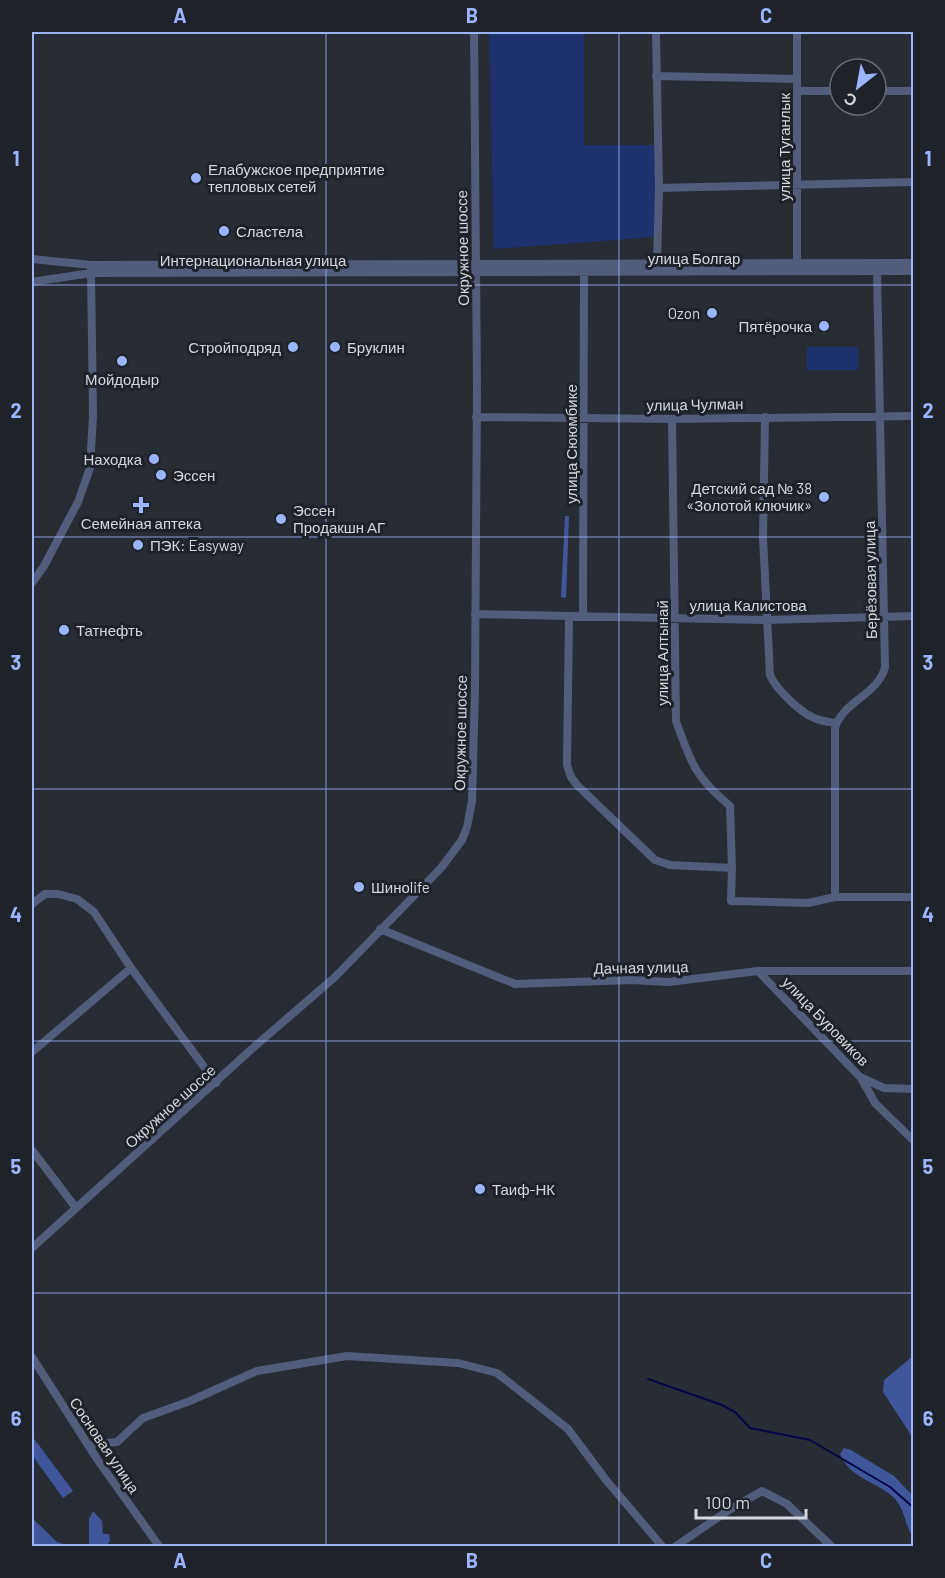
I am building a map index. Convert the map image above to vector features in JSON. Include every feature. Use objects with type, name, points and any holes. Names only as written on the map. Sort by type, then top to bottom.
[{"type":"street","name":"Окружное шоссе","points":[[32,1248],[254,1047],[335,977],[441,868],[462,840],[467,827],[472,801],[473,777],[477,417],[474,32]]},
{"type":"street","points":[[656,32],[659,188],[657,264]]},
{"type":"street","name":"улица Туганлык","points":[[797,32],[797,262]]},
{"type":"street","points":[[656,76],[797,79]]},
{"type":"street","points":[[797,91],[828,91]]},
{"type":"street","points":[[888,91],[914,91]]},
{"type":"street","points":[[659,188],[914,182]]},
{"type":"street","name":"Интернациональная улица","points":[[32,259],[91,269],[475,273]]},
{"type":"street","name":"улица Болгар","points":[[475,264],[914,263]]},
{"type":"street","name":"Интернациональная улица","points":[[32,282],[91,269],[475,264]]},
{"type":"street","points":[[32,583],[44,566],[78,502],[90,468],[93,415],[91,269]]},
{"type":"street","name":"Берёзовая улица","points":[[836,723],[882,678],[885,667],[877,271]]},
{"type":"street","name":"улица Болгар","points":[[475,273],[914,271]]},
{"type":"street","name":"улица Сююмбике","points":[[583,616],[584,272]]},
{"type":"street","name":"улица Чулман","points":[[477,417],[672,419],[914,416]]},
{"type":"street","points":[[765,417],[763,538],[769,672],[772,680],[807,714],[818,720],[836,723],[835,897],[914,897]]},
{"type":"street","name":"улица Алтынай","points":[[672,419],[676,721],[692,766],[710,789],[730,806],[731,901],[808,903],[835,897]]},
{"type":"street","name":"улица Калистова","points":[[475,614],[766,620],[914,616]]},
{"type":"street","points":[[569,617],[567,765],[571,777],[655,860],[670,865],[732,868]]},
{"type":"street","points":[[32,904],[45,894],[67,896],[86,905],[94,912],[131,968],[216,1083]]},
{"type":"street","name":"Дачная улица","points":[[380,929],[516,984],[632,980],[669,982],[758,971],[914,971]]},
{"type":"street","points":[[32,1052],[131,968]]},
{"type":"street","name":"улица Буровиков","points":[[758,971],[860,1077],[884,1088],[914,1089]]},
{"type":"street","points":[[860,1077],[875,1103],[914,1140]]},
{"type":"street","points":[[32,1150],[76,1208]]},
{"type":"street","points":[[88,1445],[117,1442],[143,1418],[190,1401],[257,1371],[347,1356],[458,1363],[497,1373],[568,1429],[606,1480],[662,1546]]},
{"type":"street","name":"Сосновая улица","points":[[32,1357],[88,1445],[159,1546]]},
{"type":"street","points":[[676,1546],[762,1491],[787,1504],[831,1546]]},
{"type":"shaded area","points":[[489,32],[584,32],[584,145],[655,145],[655,237],[494,249]]},
{"type":"shaded area","points":[[807,347],[858,347],[858,370],[807,370]]},
{"type":"shaded area","points":[[565,516],[569,516],[566,598],[561,597]]},
{"type":"shaded area","points":[[913,1356],[913,1438],[883,1392],[884,1380]]},
{"type":"shaded area","points":[[32,1436],[73,1491],[63,1498],[32,1455]]},
{"type":"shaded area","points":[[844,1448],[894,1476],[913,1496],[913,1537],[896,1499],[849,1468],[840,1454]]},
{"type":"shaded area","points":[[93,1511],[102,1521],[103,1534],[109,1534],[110,1541],[106,1546],[89,1546],[89,1519]]},
{"type":"shaded area","points":[[32,1518],[57,1542],[70,1546],[32,1546]]},
{"type":"waterway","points":[[648,1379],[722,1405],[735,1412],[750,1428],[810,1440],[890,1487],[914,1508]]},
{"type":"place","name":"Елабужское предприятие тепловых сетей","points":[[196,178]]},
{"type":"place","name":"Сластела","points":[[224,231]]},
{"type":"place","name":"Ozon","points":[[712,313]]},
{"type":"place","name":"Пятёрочка","points":[[824,326]]},
{"type":"place","name":"Стройподряд","points":[[293,347]]},
{"type":"place","name":"Бруклин","points":[[335,347]]},
{"type":"place","name":"Мойдодыр","points":[[122,361]]},
{"type":"place","name":"Находка","points":[[154,459]]},
{"type":"place","name":"Эссен","points":[[161,475]]},
{"type":"place","name":"Детский сад № 38 «Золотой ключик»","points":[[824,497]]},
{"type":"place","name":"Семейная аптека","points":[[141,505]]},
{"type":"place","name":"Эссен Продакшн АГ","points":[[281,519]]},
{"type":"place","name":"ПЭК: Easyway","points":[[138,545]]},
{"type":"place","name":"Татнефть","points":[[64,630]]},
{"type":"place","name":"Шиноlife","points":[[359,887]]},
{"type":"place","name":"Таиф-НК","points":[[480,1189]]}]
